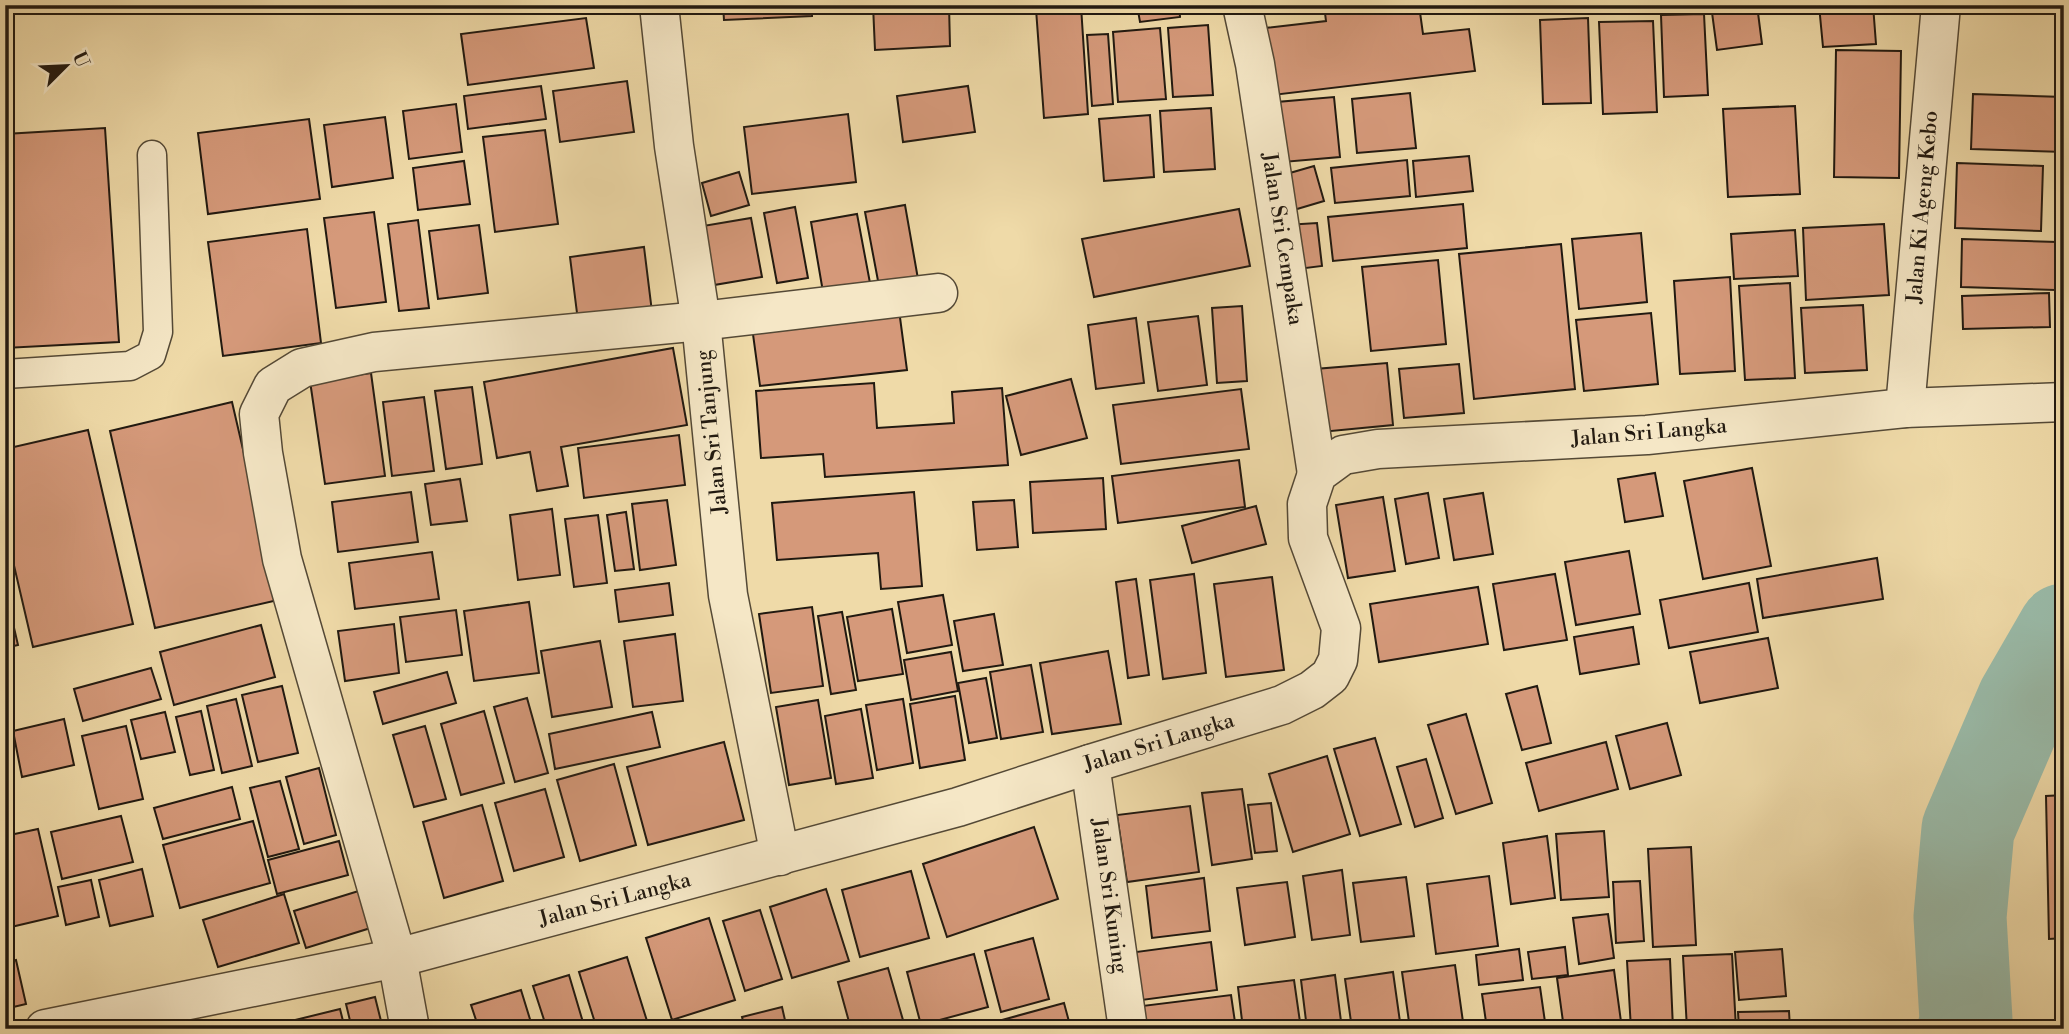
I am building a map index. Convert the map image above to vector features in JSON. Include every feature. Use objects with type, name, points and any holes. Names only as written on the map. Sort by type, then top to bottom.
[{"type":"street","name":"Jalan Sri Tanjung","points":[[659,5],[674,146],[701,321],[728,595],[780,856]]},
{"type":"street","name":"Jalan Sri Cempaka","points":[[1242,5],[1255,64],[1317,474]]},
{"type":"street","name":"Jalan Ki Ageng Kebo","points":[[1905,408],[1941,5]]},
{"type":"street","points":[[410,1029],[397,958],[282,559],[263,453],[260,414],[273,386],[302,368],[373,352],[701,321],[938,293]]},
{"type":"street","name":"Jalan Sri Langka","points":[[45,1029],[397,958],[958,807],[1282,705],[1312,690],[1330,677],[1339,660],[1341,628],[1308,538],[1307,504],[1317,474],[1343,455],[1378,449],[1647,435],[1905,408],[2051,403]]},
{"type":"street","name":"Jalan Sri Kuning","points":[[1090,764],[1128,1029]]},
{"type":"lane","points":[[5,374],[131,366],[151,355],[158,332],[152,155]]},
{"type":"building","points":[[723,5],[812,5],[812,16],[724,20]]},
{"type":"building","points":[[873,5],[949,5],[950,46],[875,50]]},
{"type":"building","points":[[1137,5],[1179,5],[1180,17],[1140,22]]},
{"type":"building","points":[[1324,5],[1419,5],[1423,34],[1469,29],[1475,71],[1273,95],[1265,28],[1326,21]]},
{"type":"building","points":[[1711,5],[1757,5],[1762,44],[1717,50]]},
{"type":"building","points":[[1819,5],[1873,5],[1876,44],[1823,47]]},
{"type":"building","points":[[1081,6],[1088,114],[1044,118],[1036,9]]},
{"type":"building","points":[[1704,14],[1708,95],[1664,97],[1661,15]]},
{"type":"building","points":[[586,18],[594,68],[468,85],[461,34]]},
{"type":"building","points":[[1588,18],[1591,103],[1543,104],[1540,20]]},
{"type":"building","points":[[1653,21],[1657,112],[1603,114],[1599,22]]},
{"type":"building","points":[[1208,25],[1213,95],[1173,97],[1168,28]]},
{"type":"building","points":[[1160,28],[1166,99],[1118,102],[1113,32]]},
{"type":"building","points":[[1108,34],[1113,104],[1092,106],[1087,35]]},
{"type":"building","points":[[1836,50],[1901,51],[1899,178],[1834,177]]},
{"type":"building","points":[[627,81],[634,132],[560,142],[553,91]]},
{"type":"building","points":[[541,86],[546,119],[468,129],[464,96]]},
{"type":"building","points":[[968,86],[975,132],[903,142],[897,96]]},
{"type":"building","points":[[1410,93],[1416,148],[1357,153],[1352,99]]},
{"type":"building","points":[[1973,94],[2064,97],[2064,152],[1971,149]]},
{"type":"building","points":[[1334,97],[1340,157],[1283,162],[1277,102]]},
{"type":"building","points":[[456,104],[462,152],[409,159],[403,111]]},
{"type":"building","points":[[1795,106],[1800,194],[1728,197],[1723,109]]},
{"type":"building","points":[[1211,108],[1215,169],[1164,172],[1160,111]]},
{"type":"building","points":[[848,114],[856,182],[752,194],[744,127]]},
{"type":"building","points":[[1150,115],[1154,177],[1104,181],[1099,119]]},
{"type":"building","points":[[385,117],[393,178],[332,187],[324,125]]},
{"type":"building","points":[[309,119],[320,199],[208,214],[198,133]]},
{"type":"building","points":[[105,128],[119,342],[5,348],[5,134]]},
{"type":"building","points":[[545,130],[558,224],[495,232],[483,137]]},
{"type":"building","points":[[1469,156],[1473,191],[1416,197],[1413,161]]},
{"type":"building","points":[[1407,160],[1410,196],[1335,203],[1331,168]]},
{"type":"building","points":[[464,161],[470,204],[418,210],[413,168]]},
{"type":"building","points":[[1957,163],[2043,166],[2041,231],[1955,228]]},
{"type":"building","points":[[1314,166],[1324,201],[1287,212],[1276,177]]},
{"type":"building","points":[[739,172],[749,205],[711,216],[702,183]]},
{"type":"building","points":[[1463,204],[1467,248],[1333,261],[1328,217]]},
{"type":"building","points":[[905,205],[918,279],[879,286],[865,212]]},
{"type":"building","points":[[795,207],[808,278],[777,283],[764,213]]},
{"type":"building","points":[[1239,209],[1250,266],[1094,297],[1082,239]]},
{"type":"building","points":[[374,212],[386,302],[336,308],[324,218]]},
{"type":"building","points":[[857,214],[870,283],[823,292],[811,222]]},
{"type":"building","points":[[751,218],[762,277],[714,285],[703,226]]},
{"type":"building","points":[[418,220],[429,308],[399,311],[388,224]]},
{"type":"building","points":[[1317,223],[1322,266],[1290,270],[1286,225]]},
{"type":"building","points":[[1884,224],[1889,295],[1806,300],[1803,228]]},
{"type":"building","points":[[479,225],[488,293],[438,299],[429,231]]},
{"type":"building","points":[[307,229],[321,343],[223,356],[208,242]]},
{"type":"building","points":[[1795,230],[1798,276],[1734,279],[1731,234]]},
{"type":"building","points":[[1641,233],[1647,302],[1579,309],[1572,239]]},
{"type":"building","points":[[1962,239],[2057,242],[2055,290],[1961,287]]},
{"type":"building","points":[[1561,244],[1575,389],[1474,399],[1459,254]]},
{"type":"building","points":[[644,247],[652,312],[578,321],[570,257]]},
{"type":"building","points":[[1438,260],[1446,344],[1371,351],[1362,267]]},
{"type":"building","points":[[1730,277],[1735,371],[1680,374],[1674,281]]},
{"type":"building","points":[[1790,283],[1795,378],[1745,380],[1739,286]]},
{"type":"building","points":[[2049,293],[2050,327],[1963,329],[1962,296]]},
{"type":"building","points":[[1863,305],[1867,370],[1805,373],[1801,308]]},
{"type":"building","points":[[1242,306],[1247,381],[1217,383],[1212,308]]},
{"type":"building","points":[[899,310],[907,370],[760,386],[752,327]]},
{"type":"building","points":[[1651,313],[1658,384],[1584,391],[1576,320]]},
{"type":"building","points":[[1198,316],[1207,385],[1158,391],[1148,322]]},
{"type":"building","points":[[1136,318],[1144,383],[1096,389],[1088,325]]},
{"type":"building","points":[[673,348],[687,425],[561,447],[568,486],[537,491],[530,452],[497,458],[484,382]]},
{"type":"building","points":[[1387,363],[1393,425],[1321,432],[1315,369]]},
{"type":"building","points":[[1459,364],[1464,413],[1404,418],[1399,369]]},
{"type":"building","points":[[371,373],[385,476],[325,484],[310,381]]},
{"type":"building","points":[[1071,379],[1087,438],[1021,455],[1006,396]]},
{"type":"building","points":[[874,383],[877,428],[954,423],[952,392],[1002,388],[1008,465],[825,477],[823,454],[761,458],[756,391]]},
{"type":"building","points":[[472,387],[482,464],[446,469],[435,391]]},
{"type":"building","points":[[1241,389],[1249,449],[1121,464],[1113,405]]},
{"type":"building","points":[[424,397],[434,471],[392,476],[383,402]]},
{"type":"building","points":[[232,402],[278,600],[155,628],[110,431]]},
{"type":"building","points":[[88,430],[133,624],[33,647],[5,527],[5,449]]},
{"type":"building","points":[[679,435],[685,485],[584,498],[578,448]]},
{"type":"building","points":[[1239,460],[1245,507],[1118,523],[1112,476]]},
{"type":"building","points":[[1752,468],[1771,566],[1703,579],[1684,481]]},
{"type":"building","points":[[1655,473],[1663,516],[1625,522],[1618,479]]},
{"type":"building","points":[[1103,478],[1106,529],[1033,533],[1030,482]]},
{"type":"building","points":[[460,479],[467,521],[431,525],[425,484]]},
{"type":"building","points":[[411,492],[418,542],[338,552],[332,502]]},
{"type":"building","points":[[914,492],[922,586],[881,589],[878,553],[777,560],[772,503]]},
{"type":"building","points":[[1428,493],[1439,558],[1406,564],[1395,499]]},
{"type":"building","points":[[1483,493],[1493,554],[1454,560],[1444,499]]},
{"type":"building","points":[[1383,497],[1395,571],[1348,578],[1336,505]]},
{"type":"building","points":[[667,500],[676,565],[640,570],[632,504]]},
{"type":"building","points":[[1014,500],[1018,547],[977,550],[973,502]]},
{"type":"building","points":[[1256,506],[1266,544],[1192,563],[1182,526]]},
{"type":"building","points":[[552,509],[560,575],[518,580],[510,515]]},
{"type":"building","points":[[626,512],[634,569],[615,571],[607,515]]},
{"type":"building","points":[[598,515],[607,583],[574,587],[565,519]]},
{"type":"building","points":[[1629,551],[1640,614],[1576,625],[1565,562]]},
{"type":"building","points":[[432,552],[439,599],[355,609],[349,563]]},
{"type":"building","points":[[1877,558],[1883,599],[1763,618],[1757,579]]},
{"type":"building","points":[[1194,574],[1206,673],[1163,679],[1150,580]]},
{"type":"building","points":[[1555,574],[1567,640],[1504,650],[1493,584]]},
{"type":"building","points":[[1272,577],[1284,670],[1226,677],[1214,584]]},
{"type":"building","points":[[1136,579],[1149,675],[1128,678],[1116,582]]},
{"type":"building","points":[[669,583],[673,615],[619,622],[615,590]]},
{"type":"building","points":[[1749,583],[1758,632],[1669,648],[1660,600]]},
{"type":"building","points":[[1478,587],[1488,644],[1379,662],[1370,604]]},
{"type":"building","points":[[5,589],[18,645],[5,648]]},
{"type":"building","points":[[943,595],[952,645],[907,653],[898,602]]},
{"type":"building","points":[[529,602],[539,673],[474,681],[464,611]]},
{"type":"building","points":[[812,607],[823,686],[771,693],[759,614]]},
{"type":"building","points":[[892,609],[903,674],[858,681],[847,617]]},
{"type":"building","points":[[456,610],[462,655],[406,662],[400,617]]},
{"type":"building","points":[[842,612],[856,690],[831,694],[818,616]]},
{"type":"building","points":[[994,614],[1003,665],[963,671],[954,621]]},
{"type":"building","points":[[394,624],[399,673],[345,681],[338,631]]},
{"type":"building","points":[[261,625],[275,677],[174,705],[160,652]]},
{"type":"building","points":[[1633,627],[1639,664],[1580,674],[1574,637]]},
{"type":"building","points":[[675,634],[683,701],[633,707],[624,641]]},
{"type":"building","points":[[1768,638],[1778,688],[1700,703],[1690,652]]},
{"type":"building","points":[[600,641],[612,707],[552,717],[541,651]]},
{"type":"building","points":[[1108,651],[1121,724],[1052,734],[1040,663]]},
{"type":"building","points":[[951,652],[958,691],[911,700],[904,660]]},
{"type":"building","points":[[1031,665],[1043,732],[1001,739],[990,672]]},
{"type":"building","points":[[151,668],[161,699],[83,721],[74,689]]},
{"type":"building","points":[[447,672],[456,703],[383,724],[374,692]]},
{"type":"building","points":[[986,678],[997,738],[969,743],[958,683]]},
{"type":"building","points":[[282,686],[298,753],[258,762],[242,695]]},
{"type":"building","points":[[1537,686],[1551,743],[1522,750],[1506,694]]},
{"type":"building","points":[[955,696],[965,760],[920,768],[910,704]]},
{"type":"building","points":[[527,698],[548,773],[515,782],[494,707]]},
{"type":"building","points":[[236,699],[252,766],[222,773],[207,706]]},
{"type":"building","points":[[903,699],[913,763],[877,770],[866,705]]},
{"type":"building","points":[[818,700],[831,778],[789,785],[776,707]]},
{"type":"building","points":[[861,709],[873,778],[836,784],[825,716]]},
{"type":"building","points":[[201,711],[214,770],[190,775],[176,717]]},
{"type":"building","points":[[484,711],[504,783],[461,795],[441,724]]},
{"type":"building","points":[[165,712],[175,752],[141,759],[131,720]]},
{"type":"building","points":[[652,712],[660,747],[555,769],[549,734]]},
{"type":"building","points":[[1466,714],[1492,803],[1456,814],[1428,725]]},
{"type":"building","points":[[64,719],[74,765],[22,777],[13,731]]},
{"type":"building","points":[[1667,723],[1681,775],[1630,789],[1616,736]]},
{"type":"building","points":[[126,726],[143,799],[99,809],[82,736]]},
{"type":"building","points":[[425,726],[446,799],[414,807],[393,735]]},
{"type":"building","points":[[1375,738],[1401,824],[1360,836],[1334,749]]},
{"type":"building","points":[[724,742],[744,820],[648,845],[627,767]]},
{"type":"building","points":[[1606,742],[1618,789],[1539,811],[1526,763]]},
{"type":"building","points":[[1327,756],[1350,834],[1293,852],[1269,774]]},
{"type":"building","points":[[1426,759],[1443,818],[1415,827],[1397,767]]},
{"type":"building","points":[[614,764],[636,845],[580,861],[557,780]]},
{"type":"building","points":[[319,768],[336,835],[304,844],[286,777]]},
{"type":"building","points":[[280,781],[299,849],[268,857],[250,788]]},
{"type":"building","points":[[232,787],[240,819],[163,839],[154,808]]},
{"type":"building","points":[[545,789],[564,857],[514,871],[495,803]]},
{"type":"building","points":[[1242,789],[1252,859],[1212,865],[1202,793]]},
{"type":"building","points":[[2064,795],[2064,938],[2049,939],[2046,796]]},
{"type":"building","points":[[1271,803],[1277,851],[1255,853],[1248,805]]},
{"type":"building","points":[[482,805],[503,881],[444,898],[423,822]]},
{"type":"building","points":[[1190,806],[1199,872],[1127,882],[1117,815]]},
{"type":"building","points":[[121,816],[133,862],[62,879],[51,832]]},
{"type":"building","points":[[253,821],[270,883],[180,908],[163,845]]},
{"type":"building","points":[[1034,827],[1058,899],[947,937],[923,864]]},
{"type":"building","points":[[38,829],[58,916],[11,927],[5,901],[5,836]]},
{"type":"building","points":[[1604,831],[1609,897],[1561,900],[1556,834]]},
{"type":"building","points":[[1547,836],[1555,898],[1511,904],[1503,843]]},
{"type":"building","points":[[339,841],[348,875],[277,894],[268,860]]},
{"type":"building","points":[[1691,847],[1696,945],[1653,947],[1648,849]]},
{"type":"building","points":[[142,869],[153,916],[110,926],[99,880]]},
{"type":"building","points":[[1342,870],[1350,935],[1312,940],[1303,876]]},
{"type":"building","points":[[911,871],[929,938],[860,957],[842,890]]},
{"type":"building","points":[[1489,876],[1498,946],[1436,954],[1427,884]]},
{"type":"building","points":[[1406,877],[1414,936],[1361,942],[1353,883]]},
{"type":"building","points":[[1204,878],[1210,931],[1152,938],[1146,886]]},
{"type":"building","points":[[91,880],[99,917],[66,925],[58,887]]},
{"type":"building","points":[[1640,881],[1644,941],[1616,943],[1613,882]]},
{"type":"building","points":[[1287,882],[1295,937],[1245,945],[1237,888]]},
{"type":"building","points":[[365,889],[377,926],[306,948],[294,911]]},
{"type":"building","points":[[826,889],[849,961],[792,978],[770,907]]},
{"type":"building","points":[[284,894],[299,943],[218,967],[203,920]]},
{"type":"building","points":[[760,910],[782,979],[745,991],[723,921]]},
{"type":"building","points":[[1608,914],[1614,958],[1579,964],[1573,918]]},
{"type":"building","points":[[709,918],[735,1000],[672,1020],[646,938]]},
{"type":"building","points":[[1033,938],[1049,999],[1001,1012],[985,951]]},
{"type":"building","points":[[1211,942],[1217,990],[1142,1000],[1136,952]]},
{"type":"building","points":[[1565,947],[1568,975],[1532,979],[1528,952]]},
{"type":"building","points":[[1519,949],[1523,980],[1479,985],[1476,955]]},
{"type":"building","points":[[1782,949],[1786,996],[1739,1000],[1735,952]]},
{"type":"building","points":[[974,954],[988,1007],[921,1025],[907,972]]},
{"type":"building","points":[[1732,954],[1736,1029],[1687,1029],[1683,956]]},
{"type":"building","points":[[627,957],[647,1021],[625,1029],[597,1029],[579,972]]},
{"type":"building","points":[[1670,959],[1673,1029],[1631,1029],[1627,961]]},
{"type":"building","points":[[16,960],[26,1004],[5,1009],[5,963]]},
{"type":"building","points":[[1455,965],[1464,1029],[1410,1029],[1402,972]]},
{"type":"building","points":[[888,968],[905,1027],[851,1029],[838,982]]},
{"type":"building","points":[[1614,970],[1622,1029],[1564,1029],[1557,978]]},
{"type":"building","points":[[1393,972],[1401,1029],[1352,1029],[1345,979]]},
{"type":"building","points":[[569,975],[585,1029],[547,1029],[533,986]]},
{"type":"building","points":[[1335,975],[1342,1029],[1307,1029],[1301,980]]},
{"type":"building","points":[[1294,980],[1301,1029],[1243,1029],[1238,987]]},
{"type":"building","points":[[1540,987],[1546,1029],[1487,1029],[1482,994]]},
{"type":"building","points":[[521,990],[533,1029],[479,1029],[471,1005]]},
{"type":"building","points":[[1231,995],[1236,1029],[1145,1029],[1142,1006]]},
{"type":"building","points":[[375,997],[383,1029],[352,1029],[346,1004]]},
{"type":"building","points":[[1064,1003],[1071,1029],[969,1029]]},
{"type":"building","points":[[782,1007],[787,1029],[745,1029],[742,1017]]},
{"type":"building","points":[[340,1009],[345,1029],[289,1029],[287,1022]]},
{"type":"building","points":[[1789,1011],[1790,1029],[1739,1029],[1738,1012]]},
{"type":"waterway","points":[[1964,1029],[1966,1020],[1960,917],[1968,829],[2023,701],[2064,630]]}]
